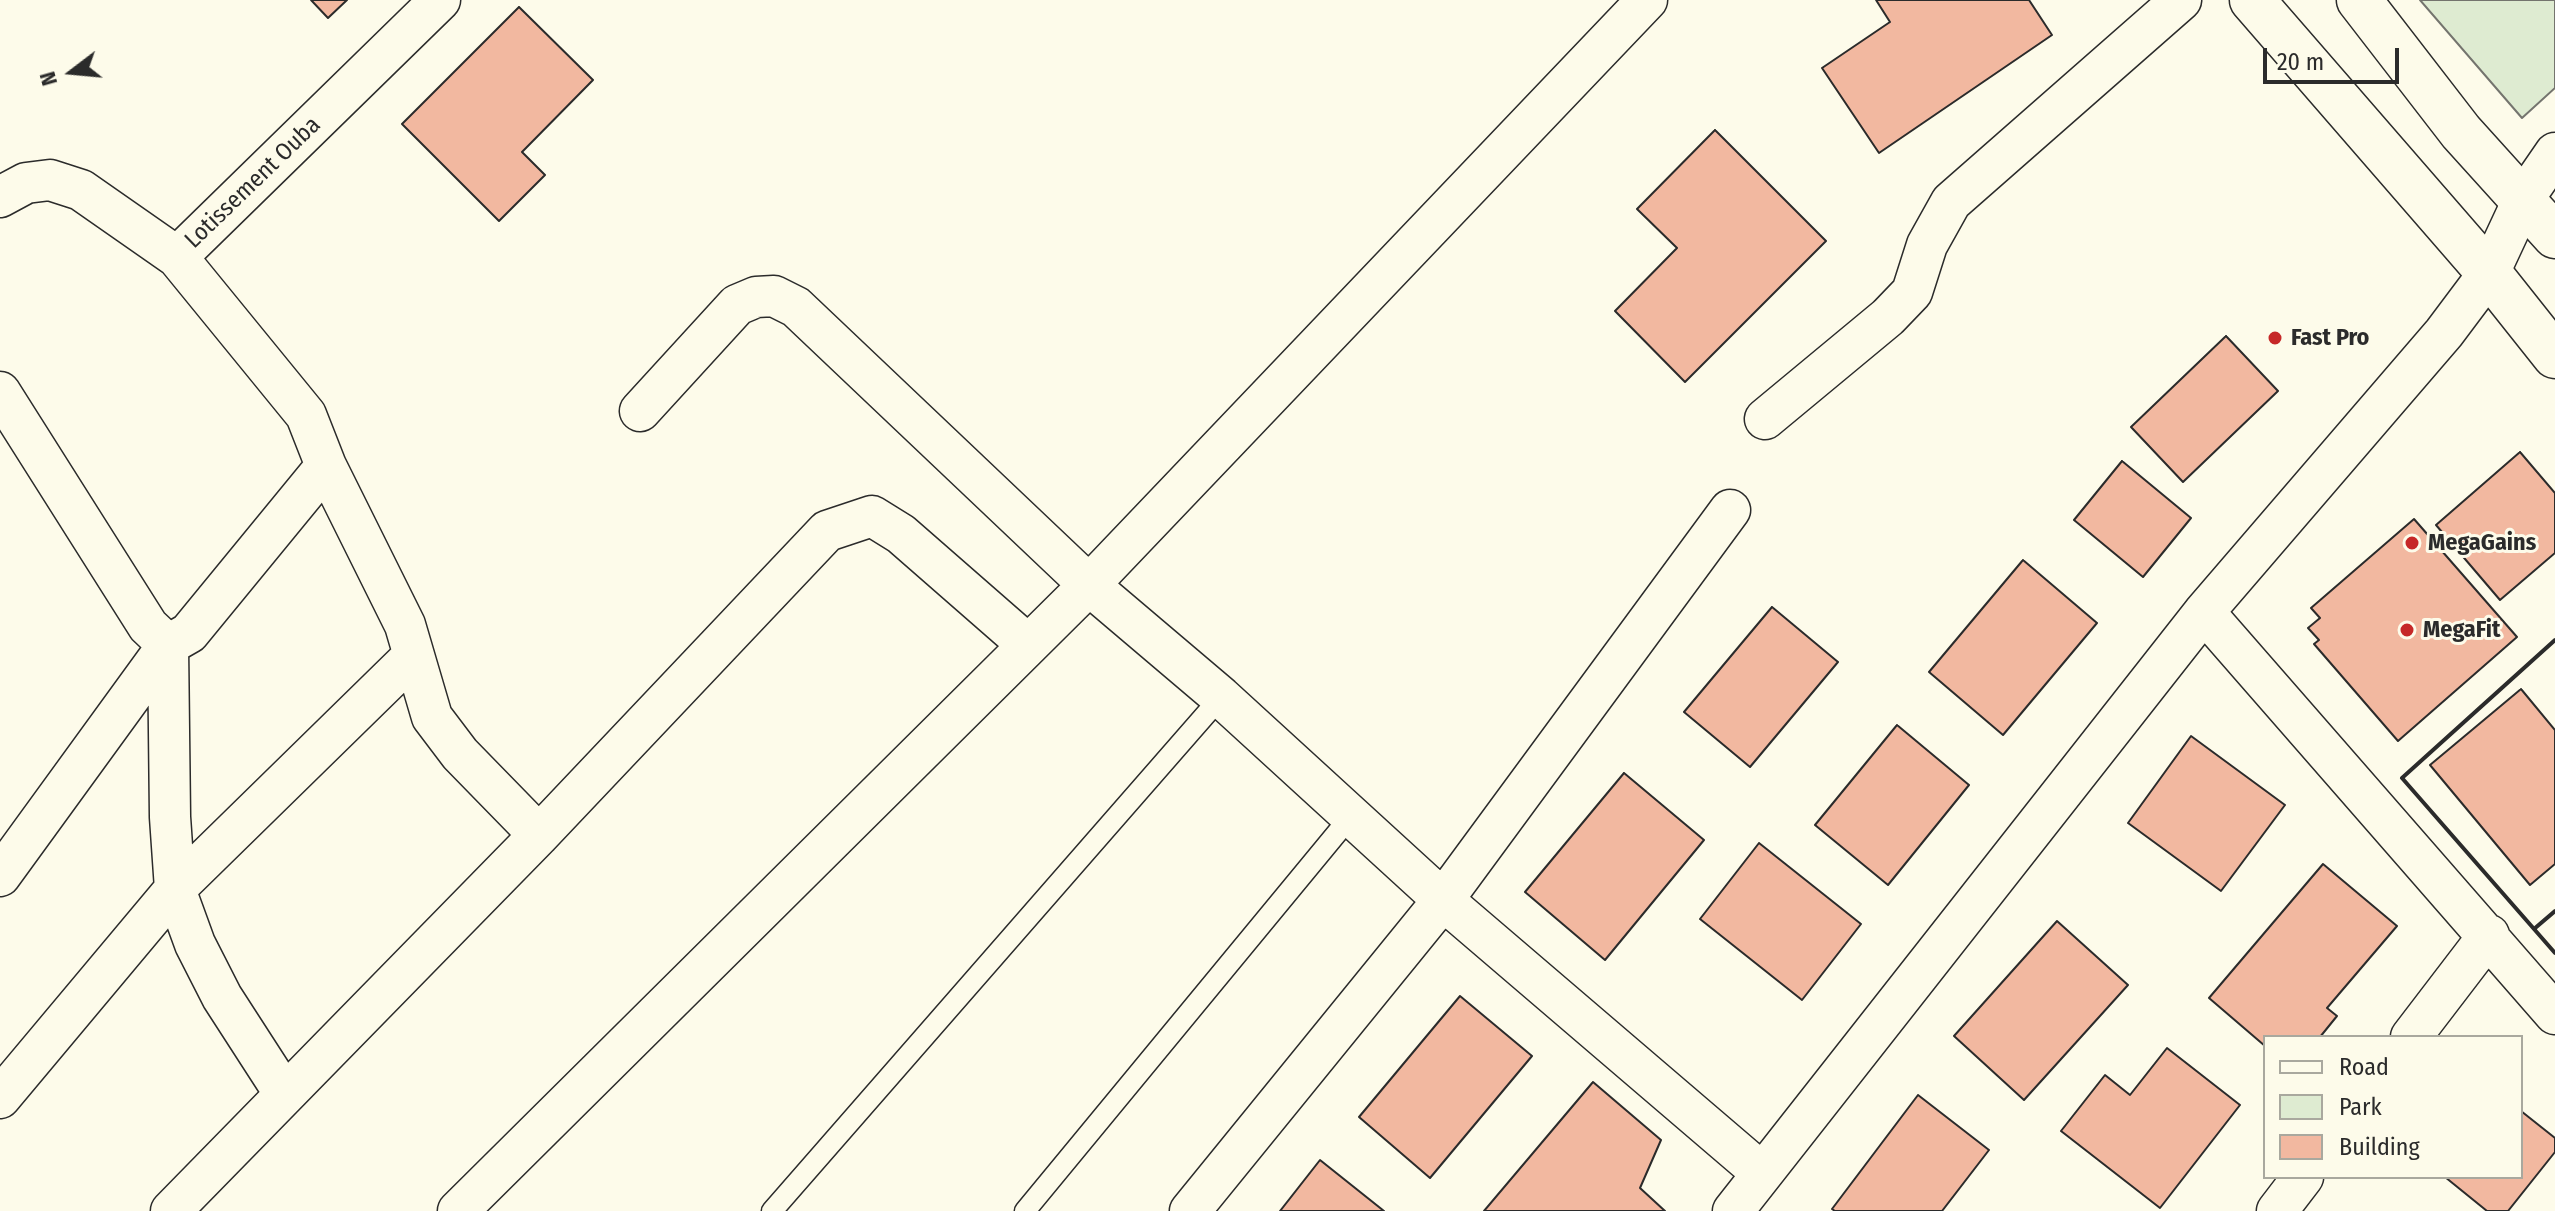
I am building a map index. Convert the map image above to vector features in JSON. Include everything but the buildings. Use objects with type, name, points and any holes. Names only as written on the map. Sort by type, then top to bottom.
[{"type":"main road","points":[[2252,0],[2489,273],[2555,356]]},
{"type":"main road","points":[[2359,0],[2461,132],[2524,198],[2555,236]]},
{"type":"street","name":"Lotissement Ouba","points":[[0,197],[26,183],[50,180],[81,190],[177,257],[440,0]]},
{"type":"street","points":[[458,1211],[1089,585],[1647,0]]},
{"type":"street","points":[[1765,419],[1888,317],[1912,292],[1927,245],[1951,202],[2181,0]]},
{"type":"street","points":[[1733,1211],[2204,612],[2444,333],[2489,273],[2524,198],[2555,153]]},
{"type":"street","points":[[177,257],[306,415],[326,466],[390,589],[432,717],[460,754],[539,835]]},
{"type":"street","points":[[640,411],[737,305],[756,297],[774,296],[796,307],[1089,585],[1221,697],[1443,900],[1762,1173]]},
{"type":"street","points":[[0,392],[148,626],[168,645],[170,817],[175,889],[195,944],[222,997],[284,1093]]},
{"type":"street","points":[[0,876],[168,645],[189,633],[326,466]]},
{"type":"street","points":[[1190,1211],[1443,900],[1730,510]]},
{"type":"street","points":[[171,1211],[539,835],[827,531],[872,516],[901,534],[1028,645]]},
{"type":"street","points":[[2204,612],[2555,1014]]},
{"type":"street","points":[[0,1098],[175,889],[413,656]]},
{"type":"street","points":[[2413,1035],[2489,935]]},
{"type":"street","points":[[2277,1211],[2301,1179]]},
{"type":"lane","points":[[772,1211],[1221,697]]},
{"type":"lane","points":[[1025,1211],[1351,816]]},
{"type":"green space","points":[[2420,0],[2555,0],[2555,88],[2522,118]]},
{"type":"wall","points":[[2555,640],[2402,778],[2555,953]]},
{"type":"wall","points":[[2534,929],[2555,911]]},
{"type":"place","name":"Fast Pro","points":[[2275,338]]},
{"type":"place","name":"MegaGains","points":[[2412,543]]},
{"type":"place","name":"MegaFit","points":[[2407,630]]}]
